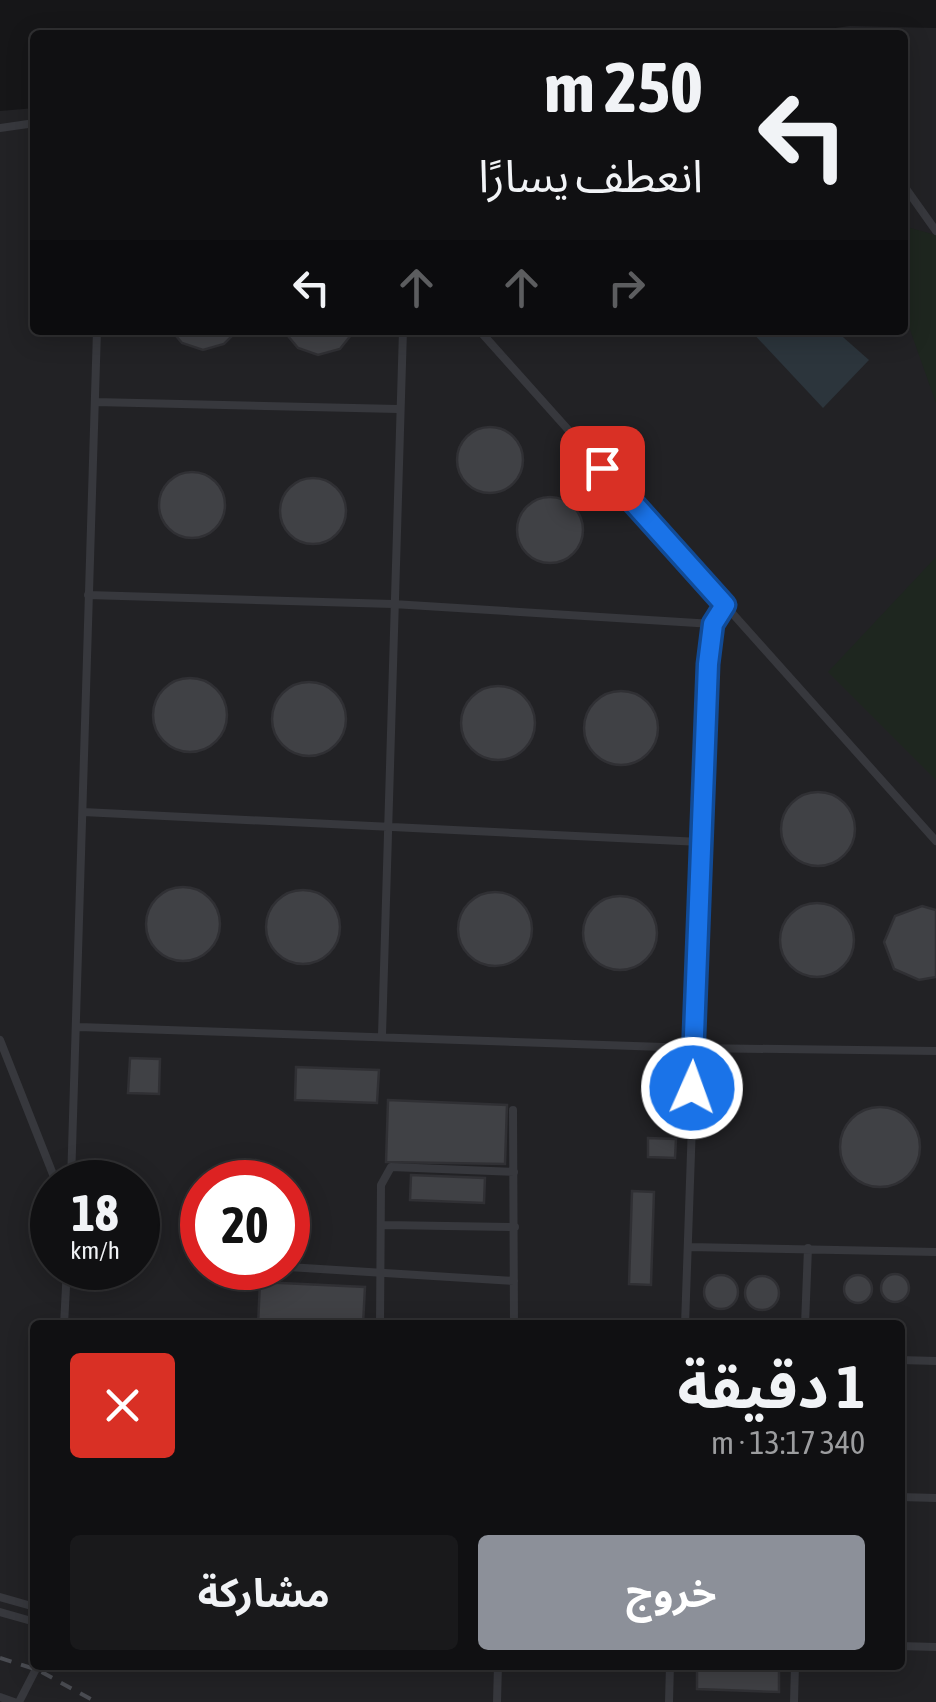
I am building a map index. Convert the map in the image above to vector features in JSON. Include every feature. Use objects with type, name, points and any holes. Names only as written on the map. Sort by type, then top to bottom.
[{"type":"lane","points":[[0,128],[30,124]]},
{"type":"lane","points":[[908,191],[936,231]]},
{"type":"lane","points":[[72,1160],[79,1027],[96,335]]},
{"type":"lane","points":[[382,1035],[403,335]]},
{"type":"lane","points":[[483,335],[936,841]]},
{"type":"lane","points":[[96,402],[398,409]]},
{"type":"lane","points":[[88,596],[393,604],[713,624]]},
{"type":"lane","points":[[684,1320],[700,842],[713,624],[725,605]]},
{"type":"lane","points":[[83,812],[700,842]]},
{"type":"lane","points":[[79,1027],[693,1048],[936,1051]]},
{"type":"lane","points":[[0,1040],[47,1160]]},
{"type":"lane","points":[[513,1110],[514,1320]]},
{"type":"lane","points":[[384,1320],[381,1186],[390,1166],[514,1172]]},
{"type":"lane","points":[[384,1225],[515,1227]]},
{"type":"lane","points":[[689,1247],[936,1252]]},
{"type":"lane","points":[[804,1320],[808,1248]]},
{"type":"lane","points":[[310,1269],[514,1282]]},
{"type":"lane","points":[[64,1320],[66,1290]]},
{"type":"lane","points":[[905,1360],[936,1361]]},
{"type":"lane","points":[[905,1497],[936,1498]]},
{"type":"lane","points":[[0,1598],[30,1605]]},
{"type":"lane","points":[[0,1612],[30,1621]]},
{"type":"lane","points":[[905,1646],[936,1647]]},
{"type":"lane","points":[[0,1696],[16,1702],[35,1670]]},
{"type":"lane","points":[[497,1702],[498,1670]]},
{"type":"lane","points":[[669,1702],[670,1670]]},
{"type":"lane","points":[[794,1702],[795,1670]]},
{"type":"shaded area","points":[[850,26],[936,28],[936,1702],[0,1702],[0,111],[30,108],[30,335],[908,335],[908,30],[820,30]]},
{"type":"shaded area","points":[[908,227],[936,235],[936,403],[908,324]]},
{"type":"shaded area","points":[[755,335],[841,335],[869,360],[823,408]]},
{"type":"shaded area","points":[[936,557],[936,780],[828,672]]},
{"type":"building","points":[[175,335],[233,335],[224,344],[203,350],[182,343]]},
{"type":"building","points":[[287,335],[351,335],[340,349],[318,355],[298,348]]},
{"type":"building","points":[[490,427],[514,436],[523,460],[514,484],[490,493],[466,484],[457,460],[466,436]]},
{"type":"building","points":[[192,472],[216,481],[225,505],[216,529],[192,538],[168,529],[159,505],[168,481]]},
{"type":"building","points":[[313,478],[337,487],[346,511],[337,535],[313,544],[289,535],[280,511],[289,487]]},
{"type":"building","points":[[550,497],[563,499],[573,507],[581,517],[581,543],[573,553],[563,561],[550,563],[537,561],[527,553],[519,543],[517,530],[519,517],[527,507],[537,499]]},
{"type":"building","points":[[190,678],[216,689],[227,715],[216,741],[190,752],[164,741],[153,715],[164,689]]},
{"type":"building","points":[[309,682],[335,693],[346,719],[335,745],[309,756],[283,745],[272,719],[283,693]]},
{"type":"building","points":[[498,686],[524,697],[535,723],[524,749],[498,760],[472,749],[461,723],[472,697]]},
{"type":"building","points":[[621,691],[647,702],[658,728],[647,754],[621,765],[595,754],[584,728],[595,702]]},
{"type":"building","points":[[818,792],[844,803],[855,829],[844,855],[818,866],[792,855],[781,829],[792,803]]},
{"type":"building","points":[[183,887],[209,898],[220,924],[209,950],[183,961],[157,950],[146,924],[157,898]]},
{"type":"building","points":[[303,890],[329,901],[340,927],[329,953],[303,964],[277,953],[266,927],[277,901]]},
{"type":"building","points":[[495,892],[521,903],[532,929],[521,955],[495,966],[469,955],[458,929],[469,903]]},
{"type":"building","points":[[620,896],[646,907],[657,933],[646,959],[620,970],[594,959],[583,933],[594,907]]},
{"type":"building","points":[[817,903],[843,914],[854,940],[843,966],[817,977],[791,966],[780,940],[791,914]]},
{"type":"building","points":[[922,906],[936,910],[936,977],[919,980],[894,969],[884,942],[895,916]]},
{"type":"building","points":[[130,1058],[160,1059],[159,1094],[128,1093]]},
{"type":"building","points":[[296,1067],[379,1070],[377,1103],[295,1100]]},
{"type":"building","points":[[388,1100],[507,1105],[505,1164],[386,1162]]},
{"type":"building","points":[[880,1107],[895,1110],[908,1119],[917,1132],[917,1162],[908,1175],[895,1184],[880,1187],[865,1184],[852,1175],[843,1162],[840,1147],[843,1132],[852,1119],[865,1110]]},
{"type":"building","points":[[648,1138],[676,1139],[675,1158],[648,1157]]},
{"type":"building","points":[[411,1175],[485,1178],[484,1203],[410,1200]]},
{"type":"building","points":[[632,1191],[654,1192],[651,1285],[629,1284]]},
{"type":"building","points":[[895,1274],[905,1278],[909,1288],[905,1298],[895,1302],[885,1298],[881,1288],[885,1278]]},
{"type":"building","points":[[721,1275],[733,1280],[738,1292],[733,1304],[721,1309],[709,1304],[704,1292],[709,1280]]},
{"type":"building","points":[[858,1275],[868,1279],[872,1289],[868,1299],[858,1303],[848,1299],[844,1289],[848,1279]]},
{"type":"building","points":[[762,1276],[774,1281],[779,1293],[774,1305],[762,1310],[750,1305],[745,1293],[750,1281]]},
{"type":"building","points":[[310,1284],[365,1287],[363,1320],[258,1320],[260,1290],[310,1290]]},
{"type":"building","points":[[697,1670],[779,1670],[779,1692],[697,1689]]},
{"type":"railway","points":[[0,1658],[30,1667]]},
{"type":"railway","points":[[38,1670],[96,1702]]},
{"type":"route","points":[[602,468],[725,605],[713,624],[709,647],[692,1088]]}]
